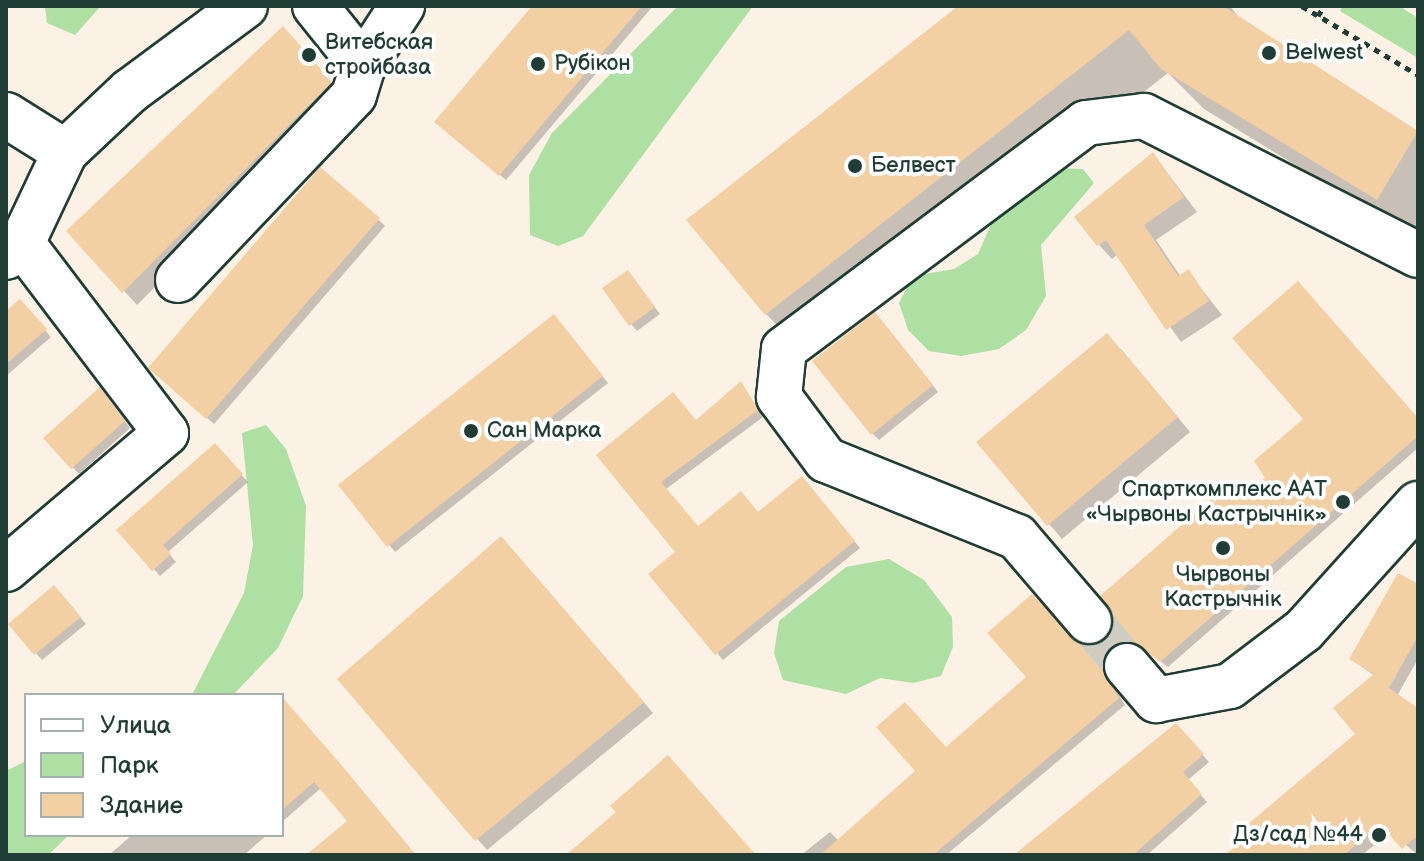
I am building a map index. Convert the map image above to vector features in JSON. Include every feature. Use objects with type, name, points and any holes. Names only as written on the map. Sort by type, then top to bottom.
[{"type":"street","points":[[6,569],[166,433],[14,250],[65,152],[130,91],[245,6]]},
{"type":"street","points":[[315,6],[363,66]]},
{"type":"street","points":[[178,280],[354,95],[363,66],[402,6]]},
{"type":"street","points":[[6,115],[65,152]]},
{"type":"street","points":[[1089,621],[1017,537],[826,460],[779,397],[784,349],[1086,123],[1144,116],[1418,255]]},
{"type":"street","points":[[1127,666],[1156,700],[1230,686],[1304,630],[1418,504]]},
{"type":"path","points":[[1302,6],[1418,75]]},
{"type":"path","points":[[1318,16],[1324,6]]},
{"type":"green space","points":[[45,6],[101,6],[75,35],[47,23]]},
{"type":"green space","points":[[678,6],[753,6],[583,236],[558,246],[530,235],[529,175],[552,133]]},
{"type":"green space","points":[[1343,6],[1399,6],[1418,18],[1418,58],[1340,11]]},
{"type":"green space","points":[[1053,168],[1083,169],[1094,183],[1041,245],[1046,296],[1026,330],[999,349],[961,356],[929,351],[908,330],[899,303],[913,276],[954,269],[978,254],[1002,199]]},
{"type":"green space","points":[[266,425],[286,449],[306,506],[303,596],[278,648],[235,693],[193,693],[244,593],[253,545],[242,433]]},
{"type":"green space","points":[[889,559],[924,580],[952,617],[953,647],[941,676],[913,683],[880,678],[846,694],[783,680],[774,653],[779,621],[846,567]]},
{"type":"green space","points":[[24,762],[24,837],[67,837],[48,855],[6,855],[6,771]]},
{"type":"building","name":"Рубікон","points":[[532,6],[642,6],[499,176],[434,122]]},
{"type":"building","name":"Белвест","points":[[958,6],[1223,6],[1418,131],[1377,200],[1161,69],[1129,30],[765,315],[686,220]]},
{"type":"building","points":[[283,26],[332,82],[122,293],[66,231]]},
{"type":"building","points":[[1153,152],[1184,197],[1144,225],[1178,276],[1189,269],[1209,301],[1166,330],[1106,240],[1097,246],[1074,217]]},
{"type":"building","points":[[320,167],[380,218],[206,419],[148,368]]},
{"type":"building","points":[[628,270],[655,307],[629,326],[602,288]]},
{"type":"building","name":"Чырвоны Кастрычнік","points":[[1298,281],[1418,418],[1418,436],[1160,662],[1135,642],[1110,648],[1102,670],[1119,698],[933,855],[820,855],[915,771],[876,727],[905,702],[946,747],[1026,677],[987,633],[1032,594],[1080,644],[1105,640],[1114,617],[1100,596],[1232,481],[1243,494],[1265,478],[1254,461],[1303,419],[1232,338]]},
{"type":"building","points":[[20,299],[47,329],[6,364],[6,311]]},
{"type":"building","points":[[875,312],[933,385],[871,435],[812,361]]},
{"type":"building","name":"Сан Марка","points":[[554,314],[603,376],[387,547],[338,485]]},
{"type":"building","points":[[1107,333],[1178,417],[1047,526],[976,442]]},
{"type":"building","points":[[741,381],[758,410],[661,482],[698,526],[741,491],[758,512],[802,476],[855,541],[715,655],[648,574],[675,552],[596,455],[673,392],[696,420]]},
{"type":"building","points":[[100,387],[125,421],[71,469],[43,438]]},
{"type":"building","points":[[215,443],[243,474],[163,545],[171,554],[152,571],[116,530]]},
{"type":"building","points":[[501,536],[644,702],[475,841],[337,679]]},
{"type":"building","points":[[1398,573],[1418,584],[1418,636],[1389,688],[1418,708],[1418,835],[1402,849],[1380,824],[1344,855],[1225,855],[1253,832],[1247,825],[1355,734],[1333,708],[1374,674],[1349,659]]},
{"type":"building","points":[[54,585],[81,617],[34,655],[8,624]]},
{"type":"building","points":[[284,699],[416,855],[306,855],[347,821],[314,782],[284,808]]},
{"type":"building","points":[[1176,723],[1204,754],[1183,772],[1202,794],[1133,855],[1014,855]]},
{"type":"building","points":[[668,755],[756,855],[566,855],[616,812],[610,806]]},
{"type":"tunnel","points":[[1089,621],[1127,666]]},
{"type":"place","name":"Belwest","points":[[1269,53]]},
{"type":"place","name":"Витебская стройбаза","points":[[309,55]]},
{"type":"place","name":"Рубікон","points":[[538,64]]},
{"type":"place","name":"Белвест","points":[[855,166]]},
{"type":"place","name":"Сан Марка","points":[[471,431]]},
{"type":"place","name":"Спарткомплекс ААТ «Чырвоны Кастрычнік»","points":[[1343,502]]},
{"type":"place","name":"Чырвоны Кастрычнік","points":[[1223,548]]},
{"type":"place","name":"Дз/сад №44","points":[[1379,835]]}]
